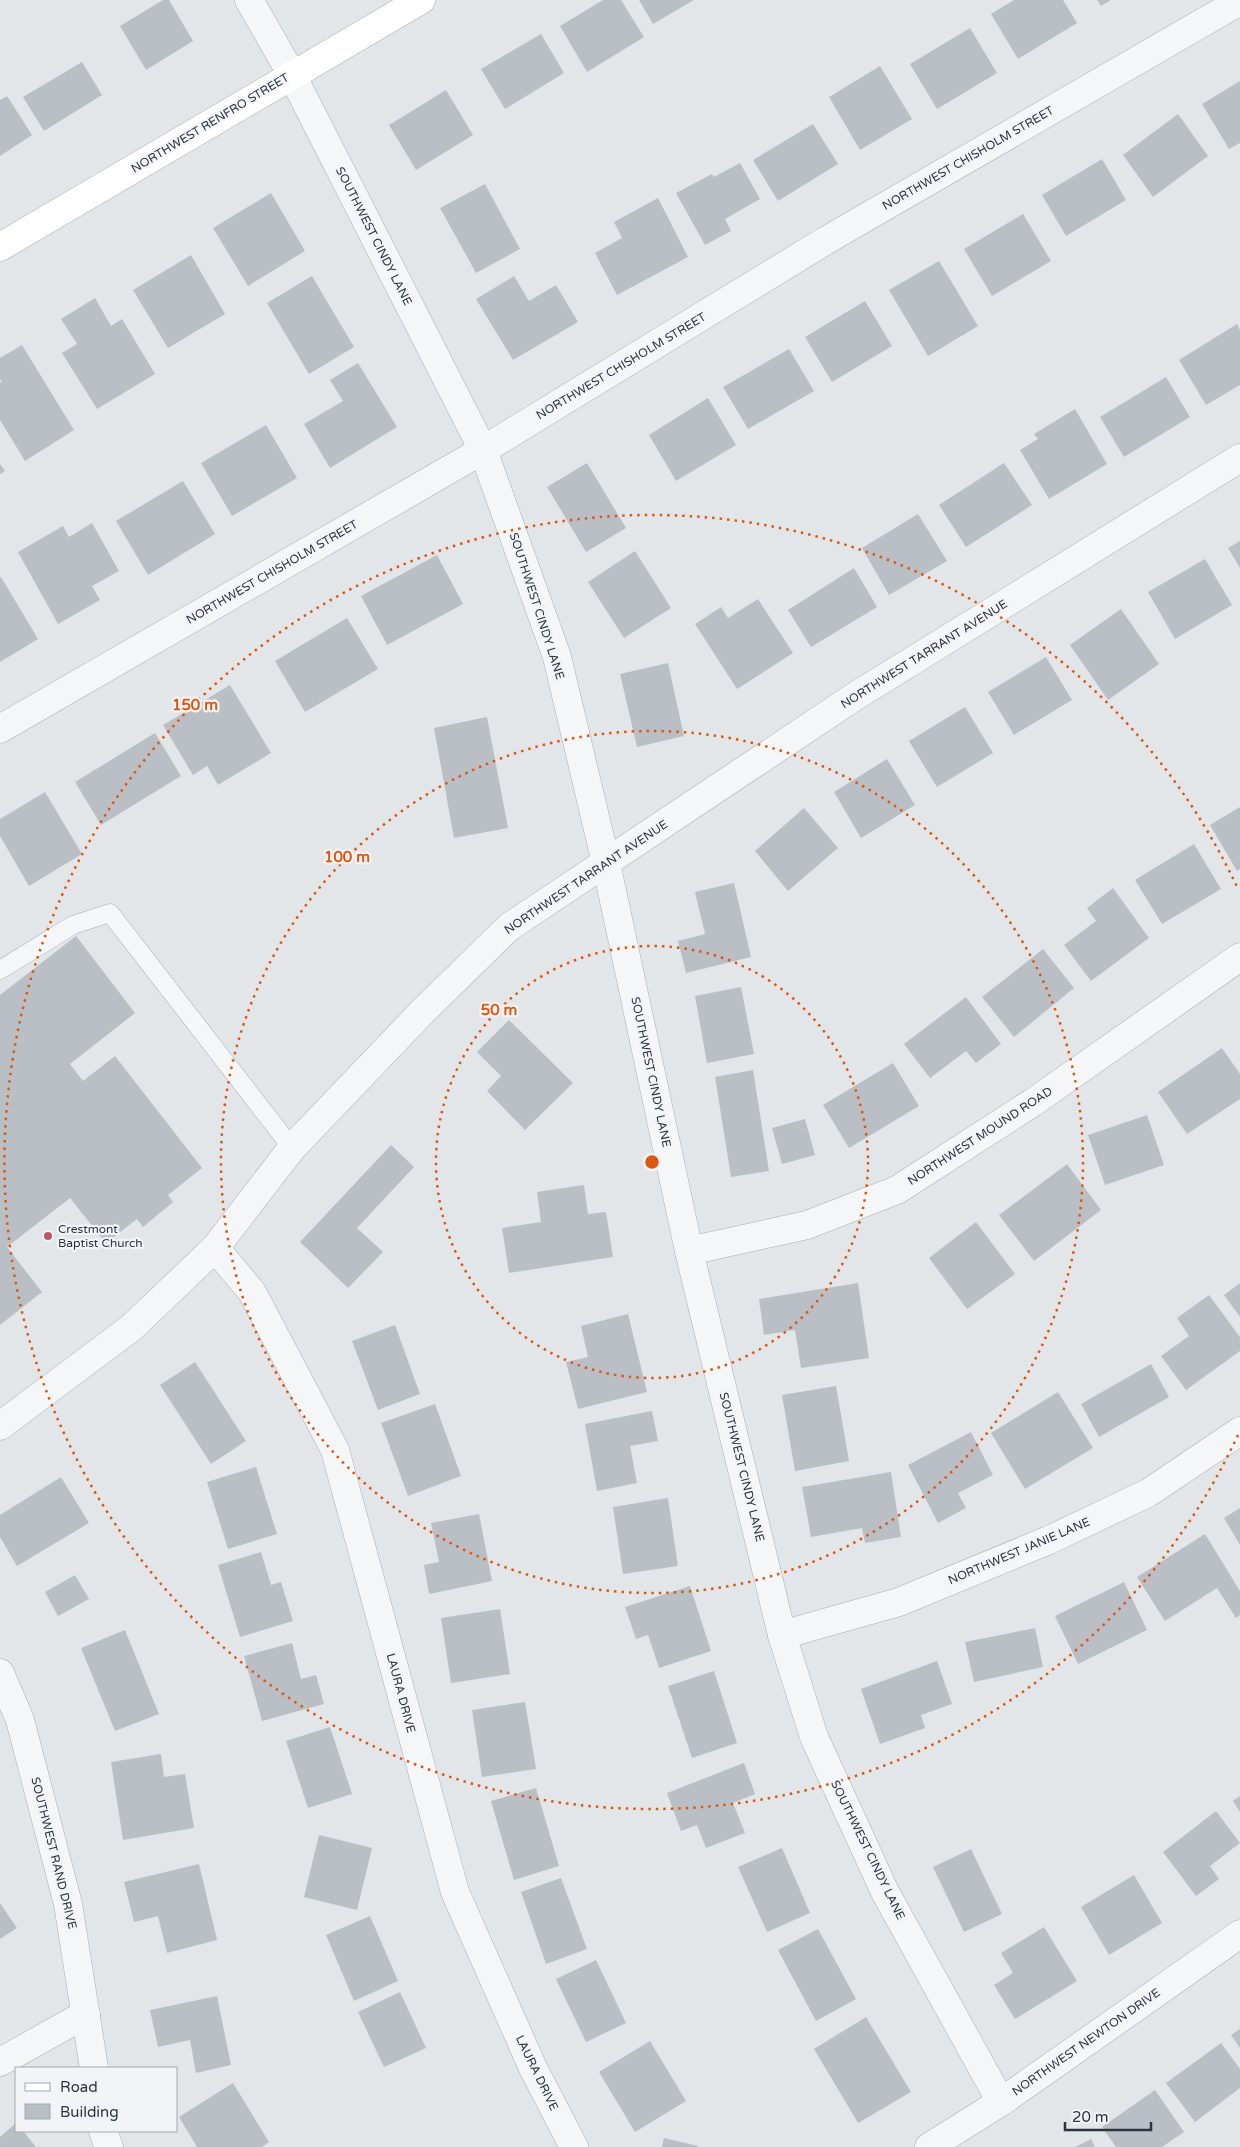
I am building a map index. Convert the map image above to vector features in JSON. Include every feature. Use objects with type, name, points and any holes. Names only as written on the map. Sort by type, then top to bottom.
[{"type":"main road","name":"NORTHWEST RENFRO STREET","points":[[0,248],[421,0]]},
{"type":"street","name":"SOUTHWEST CINDY LANE","points":[[249,0],[292,75],[483,450],[556,657],[606,862],[689,1251],[782,1635],[814,1737],[885,1892],[1002,2102]]},
{"type":"street","name":"NORTHWEST CHISHOLM STREET","points":[[0,729],[483,450],[825,241],[1240,1]]},
{"type":"street","name":"NORTHWEST TARRANT AVENUE","points":[[0,1426],[131,1328],[215,1248],[292,1148],[422,1012],[510,927],[854,697],[1240,458]]},
{"type":"street","name":"NORTHWEST MOUND ROAD","points":[[689,1251],[807,1225],[897,1190],[1032,1103],[1240,956]]},
{"type":"street","name":"LAURA DRIVE","points":[[215,1248],[252,1292],[335,1450],[455,1892],[533,2068],[574,2147]]},
{"type":"street","name":"NORTHWEST JANIE LANE","points":[[782,1635],[899,1602],[1049,1540],[1148,1493],[1240,1431]]},
{"type":"street","name":"SOUTHWEST RAND DRIVE","points":[[0,1673],[20,1720],[68,1904],[94,2067]]},
{"type":"street","name":"NORTHWEST NEWTON DRIVE","points":[[929,2147],[1002,2102],[1240,1934]]},
{"type":"street","points":[[0,2062],[86,2014]]},
{"type":"street","points":[[103,2132],[109,2147]]},
{"type":"lane","points":[[0,970],[73,925],[110,913],[292,1148]]},
{"type":"building","points":[[163,0],[169,0],[193,41],[146,70],[120,26]]},
{"type":"building","points":[[603,0],[621,0],[644,37],[587,72],[560,26]]},
{"type":"building","points":[[639,0],[694,0],[653,24]]},
{"type":"building","points":[[1014,0],[1063,0],[1077,23],[1018,59],[991,14]]},
{"type":"building","points":[[1097,0],[1111,0],[1101,6]]},
{"type":"building","points":[[970,28],[997,73],[937,109],[910,64]]},
{"type":"building","points":[[541,34],[564,73],[505,109],[481,69]]},
{"type":"building","points":[[82,62],[102,95],[44,131],[23,97]]},
{"type":"building","points":[[880,66],[912,119],[860,150],[829,97]]},
{"type":"building","points":[[1240,81],[1240,143],[1229,149],[1202,104]]},
{"type":"building","points":[[446,90],[473,135],[416,170],[389,125]]},
{"type":"building","points":[[7,96],[32,135],[0,156],[0,100]]},
{"type":"building","points":[[1178,114],[1208,156],[1153,197],[1123,155]]},
{"type":"building","points":[[813,124],[838,164],[778,201],[753,160]]},
{"type":"building","points":[[1102,159],[1126,200],[1066,236],[1042,195]]},
{"type":"building","points":[[740,163],[760,199],[725,219],[731,231],[705,245],[676,193],[712,174],[714,177]]},
{"type":"building","points":[[485,184],[520,249],[476,273],[440,208]]},
{"type":"building","points":[[271,193],[305,251],[248,286],[213,228]]},
{"type":"building","points":[[658,198],[688,257],[617,295],[595,253],[622,238],[614,222]]},
{"type":"building","points":[[1023,214],[1051,261],[992,296],[964,249]]},
{"type":"building","points":[[191,255],[225,314],[168,348],[133,290]]},
{"type":"building","points":[[939,261],[978,326],[928,356],[889,290]]},
{"type":"building","points":[[312,276],[354,347],[309,374],[267,303]]},
{"type":"building","points":[[514,276],[529,301],[556,285],[578,322],[513,360],[476,299]]},
{"type":"building","points":[[95,298],[111,326],[122,319],[155,374],[97,409],[62,353],[77,344],[61,319]]},
{"type":"building","points":[[865,301],[892,346],[832,382],[805,337]]},
{"type":"building","points":[[1237,324],[1240,330],[1240,385],[1206,405],[1179,360]]},
{"type":"building","points":[[22,345],[74,430],[25,461],[0,420],[0,383],[2,382],[0,379],[0,358]]},
{"type":"building","points":[[789,349],[814,391],[748,429],[723,387]]},
{"type":"building","points":[[358,363],[397,427],[330,468],[304,424],[343,401],[330,380]]},
{"type":"building","points":[[1166,377],[1190,417],[1124,457],[1100,417]]},
{"type":"building","points":[[708,398],[736,445],[676,481],[649,435]]},
{"type":"building","points":[[1075,409],[1107,464],[1049,499],[1020,450],[1038,439],[1034,434]]},
{"type":"building","points":[[266,425],[297,478],[232,516],[201,463]]},
{"type":"building","points":[[587,463],[626,528],[586,552],[547,487]]},
{"type":"building","points":[[1004,463],[1032,505],[966,547],[939,505]]},
{"type":"building","points":[[0,464],[5,471],[0,474]]},
{"type":"building","points":[[183,481],[215,534],[148,575],[116,521]]},
{"type":"building","points":[[918,514],[947,561],[889,595],[862,548]]},
{"type":"building","points":[[92,523],[119,571],[92,586],[100,600],[58,624],[18,552],[63,526],[69,537]]},
{"type":"building","points":[[1240,541],[1240,568],[1228,548]]},
{"type":"building","points":[[635,551],[671,608],[624,638],[588,582]]},
{"type":"building","points":[[437,555],[463,604],[387,645],[361,596]]},
{"type":"building","points":[[1205,559],[1232,605],[1175,639],[1148,592]]},
{"type":"building","points":[[854,568],[877,607],[811,647],[788,610]]},
{"type":"building","points":[[0,578],[38,639],[0,662]]},
{"type":"building","points":[[758,599],[793,653],[737,689],[695,624],[721,607],[728,618]]},
{"type":"building","points":[[1121,609],[1159,664],[1108,700],[1070,645]]},
{"type":"building","points":[[347,618],[378,669],[305,712],[275,661]]},
{"type":"building","points":[[1046,657],[1072,700],[1014,735],[988,692]]},
{"type":"building","points":[[668,663],[684,736],[637,747],[620,674]]},
{"type":"building","points":[[230,685],[271,753],[218,785],[207,766],[193,775],[163,725]]},
{"type":"building","points":[[965,707],[993,753],[937,787],[909,741]]},
{"type":"building","points":[[487,717],[508,828],[454,838],[434,728]]},
{"type":"building","points":[[155,733],[181,776],[101,825],[75,782]]},
{"type":"building","points":[[887,759],[915,805],[861,838],[834,792]]},
{"type":"building","points":[[45,792],[82,854],[29,886],[0,836],[0,819]]},
{"type":"building","points":[[1240,807],[1240,869],[1237,871],[1210,825]]},
{"type":"building","points":[[804,808],[838,848],[788,891],[755,851]]},
{"type":"building","points":[[1194,844],[1221,889],[1162,924],[1135,880]]},
{"type":"building","points":[[734,883],[751,957],[686,973],[678,941],[705,934],[695,892]]},
{"type":"building","points":[[1113,888],[1149,938],[1091,981],[1064,945],[1096,921],[1087,908]]},
{"type":"building","points":[[76,936],[135,1013],[70,1064],[83,1081],[115,1056],[202,1168],[168,1195],[173,1202],[143,1227],[137,1219],[106,1243],[70,1198],[7,1247],[42,1292],[0,1325],[0,995]]},
{"type":"building","points":[[1043,949],[1074,988],[1014,1037],[982,997]]},
{"type":"building","points":[[741,987],[754,1054],[707,1063],[695,996]]},
{"type":"building","points":[[966,997],[1001,1044],[976,1063],[966,1051],[930,1078],[904,1044]]},
{"type":"building","points":[[509,1020],[573,1083],[525,1130],[487,1091],[501,1076],[477,1052]]},
{"type":"building","points":[[1222,1048],[1240,1074],[1240,1099],[1187,1134],[1158,1092]]},
{"type":"building","points":[[893,1063],[919,1106],[849,1148],[823,1105]]},
{"type":"building","points":[[753,1070],[769,1171],[731,1177],[715,1077]]},
{"type":"building","points":[[1147,1115],[1164,1165],[1105,1185],[1088,1135]]},
{"type":"building","points":[[805,1119],[815,1155],[782,1164],[772,1128]]},
{"type":"building","points":[[391,1145],[414,1167],[357,1228],[383,1252],[348,1288],[300,1242]]},
{"type":"building","points":[[1067,1164],[1101,1210],[1034,1261],[999,1215]]},
{"type":"building","points":[[584,1185],[588,1214],[606,1212],[613,1257],[509,1273],[502,1228],[541,1222],[537,1192]]},
{"type":"building","points":[[976,1222],[1015,1274],[967,1309],[929,1258]]},
{"type":"building","points":[[858,1283],[869,1358],[801,1368],[795,1330],[764,1335],[759,1299]]},
{"type":"building","points":[[1240,1283],[1240,1317],[1224,1295]]},
{"type":"building","points":[[1209,1295],[1240,1337],[1240,1351],[1186,1390],[1161,1356],[1189,1336],[1177,1318]]},
{"type":"building","points":[[628,1314],[647,1392],[578,1409],[566,1362],[588,1357],[581,1326]]},
{"type":"building","points":[[395,1325],[420,1394],[378,1410],[352,1341]]},
{"type":"building","points":[[195,1362],[246,1441],[211,1464],[160,1385]]},
{"type":"building","points":[[1151,1364],[1169,1397],[1099,1437],[1081,1404]]},
{"type":"building","points":[[836,1386],[849,1461],[795,1471],[782,1395]]},
{"type":"building","points":[[1058,1392],[1093,1448],[1025,1489],[991,1433]]},
{"type":"building","points":[[435,1404],[461,1476],[408,1496],[381,1423]]},
{"type":"building","points":[[652,1411],[658,1441],[630,1446],[637,1483],[597,1491],[585,1424]]},
{"type":"building","points":[[971,1432],[993,1475],[958,1493],[966,1508],[938,1523],[908,1465]]},
{"type":"building","points":[[256,1467],[277,1534],[228,1549],[207,1482]]},
{"type":"building","points":[[891,1472],[901,1537],[865,1543],[862,1528],[811,1537],[802,1487]]},
{"type":"building","points":[[61,1477],[89,1523],[17,1566],[0,1537],[0,1515]]},
{"type":"building","points":[[668,1498],[678,1566],[623,1574],[613,1507]]},
{"type":"building","points":[[1240,1508],[1240,1545],[1224,1518]]},
{"type":"building","points":[[479,1514],[492,1581],[429,1594],[424,1565],[439,1562],[431,1523]]},
{"type":"building","points":[[1205,1534],[1240,1591],[1240,1615],[1236,1618],[1217,1588],[1165,1621],[1137,1577]]},
{"type":"building","points":[[261,1552],[271,1585],[281,1582],[293,1621],[240,1637],[218,1565]]},
{"type":"building","points":[[75,1575],[89,1599],[58,1616],[45,1592]]},
{"type":"building","points":[[1124,1582],[1147,1630],[1078,1664],[1055,1616]]},
{"type":"building","points":[[690,1586],[711,1651],[659,1668],[648,1635],[636,1639],[625,1607]]},
{"type":"building","points":[[500,1609],[510,1674],[451,1683],[441,1618]]},
{"type":"building","points":[[1035,1628],[1043,1667],[974,1682],[965,1642]]},
{"type":"building","points":[[125,1630],[159,1714],[115,1731],[81,1648]]},
{"type":"building","points":[[292,1643],[301,1679],[316,1675],[324,1704],[262,1721],[244,1656]]},
{"type":"building","points":[[937,1661],[952,1704],[921,1715],[925,1728],[880,1744],[861,1689]]},
{"type":"building","points":[[714,1671],[737,1743],[692,1758],[668,1686]]},
{"type":"building","points":[[525,1702],[536,1769],[482,1777],[472,1710]]},
{"type":"building","points":[[330,1727],[352,1794],[308,1808],[286,1741]]},
{"type":"building","points":[[161,1754],[164,1777],[185,1774],[194,1828],[123,1840],[111,1762]]},
{"type":"building","points":[[744,1763],[755,1794],[733,1803],[745,1833],[706,1848],[697,1825],[681,1831],[667,1793]]},
{"type":"building","points":[[536,1788],[559,1866],[514,1880],[491,1801]]},
{"type":"building","points":[[1240,1796],[1240,1812],[1233,1801]]},
{"type":"building","points":[[1216,1811],[1240,1843],[1210,1866],[1219,1879],[1196,1896],[1163,1852]]},
{"type":"building","points":[[319,1835],[372,1848],[357,1910],[304,1897]]},
{"type":"building","points":[[782,1848],[810,1913],[767,1932],[738,1867]]},
{"type":"building","points":[[971,1849],[1002,1914],[964,1932],[933,1867]]},
{"type":"building","points":[[199,1864],[217,1940],[167,1953],[158,1916],[134,1922],[124,1882]]},
{"type":"building","points":[[1134,1875],[1162,1923],[1109,1955],[1081,1907]]},
{"type":"building","points":[[561,1878],[587,1949],[546,1964],[521,1892]]},
{"type":"building","points":[[0,1903],[17,1928],[0,1939]]},
{"type":"building","points":[[370,1916],[398,1981],[354,2001],[326,1935]]},
{"type":"building","points":[[1044,1927],[1077,1981],[1015,2019],[994,1985],[1013,1973],[1001,1953]]},
{"type":"building","points":[[818,1929],[856,1999],[816,2021],[778,1950]]},
{"type":"building","points":[[596,1960],[626,2023],[586,2042],[556,1979]]},
{"type":"building","points":[[400,1992],[426,2048],[384,2067],[358,2012]]},
{"type":"building","points":[[217,1996],[231,2065],[196,2073],[190,2040],[158,2047],[150,2010]]},
{"type":"building","points":[[866,2017],[911,2092],[858,2123],[814,2049]]},
{"type":"building","points":[[1240,2029],[1240,2048],[1231,2035]]},
{"type":"building","points":[[650,2041],[686,2101],[635,2132],[599,2072]]},
{"type":"building","points":[[1221,2043],[1240,2069],[1240,2088],[1195,2122],[1166,2083]]},
{"type":"building","points":[[233,2083],[269,2142],[262,2147],[197,2147],[179,2117]]},
{"type":"building","points":[[1155,2090],[1184,2132],[1162,2147],[1116,2147],[1102,2127]]},
{"type":"building","points":[[15,2124],[15,2132],[24,2132],[36,2147],[0,2147],[0,2137]]},
{"type":"building","points":[[664,2138],[698,2146],[698,2147],[662,2147]]},
{"type":"building","points":[[1091,2139],[1095,2147],[1075,2147]]},
{"type":"place","name":"Crestmont Baptist Church","points":[[48,1236]]}]
